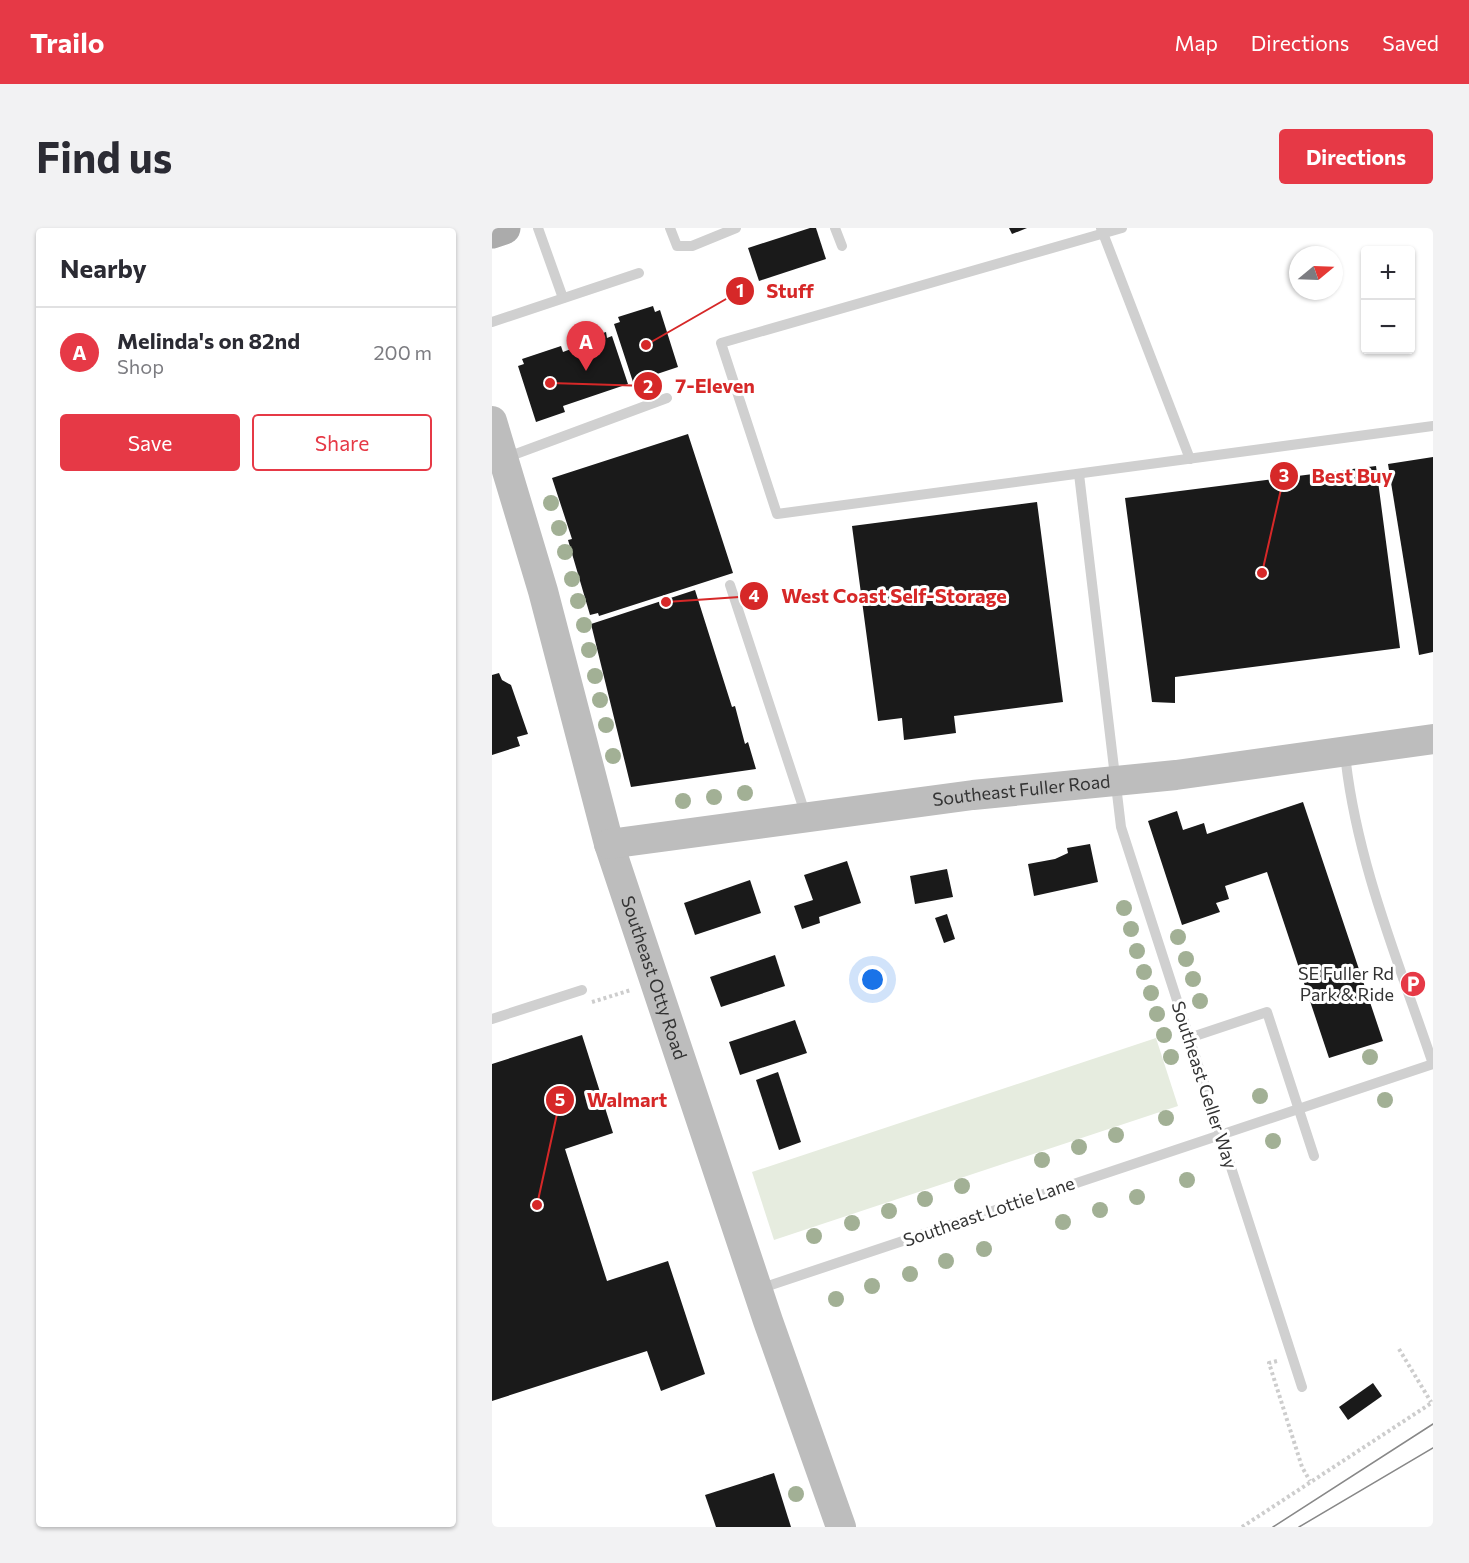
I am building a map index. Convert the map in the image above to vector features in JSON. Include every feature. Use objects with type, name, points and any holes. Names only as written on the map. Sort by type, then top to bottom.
[{"type":"main road","points":[[492,232],[504,228]]},
{"type":"street","name":"Southeast Otty Road","points":[[492,421],[543,591],[609,844],[758,1289],[841,1527]]},
{"type":"street","name":"Southeast Fuller Road","points":[[609,844],[806,816],[973,795],[1116,782],[1433,739]]},
{"type":"lane","points":[[538,228],[563,298]]},
{"type":"lane","points":[[670,228],[677,246],[692,246],[736,228]]},
{"type":"lane","points":[[835,228],[842,246]]},
{"type":"lane","points":[[1122,228],[1102,231],[721,343],[777,514],[1433,426]]},
{"type":"lane","points":[[1102,231],[1190,459]]},
{"type":"lane","points":[[492,322],[639,273]]},
{"type":"lane","points":[[504,458],[667,398]]},
{"type":"lane","name":"Southeast Geller Way","points":[[1079,474],[1121,827],[1302,1387]]},
{"type":"lane","points":[[730,585],[806,816]]},
{"type":"lane","points":[[1345,751],[1349,790],[1364,855],[1433,1064]]},
{"type":"lane","points":[[492,1019],[582,990]]},
{"type":"lane","points":[[1189,1038],[1267,1012],[1314,1156]]},
{"type":"lane","name":"Southeast Lottie Lane","points":[[758,1289],[1433,1064]]},
{"type":"path","points":[[1242,1527],[1432,1402],[1399,1349]]},
{"type":"path","points":[[1292,1357],[1269,1363],[1302,1467],[1310,1481]]},
{"type":"shaded area","points":[[1156,1038],[1178,1106],[774,1240],[752,1172]]},
{"type":"building","points":[[816,228],[826,259],[759,281],[748,248]]},
{"type":"building","points":[[1009,228],[1027,228],[1012,234]]},
{"type":"building","points":[[653,306],[655,312],[660,310],[678,367],[633,382],[614,324],[620,322],[618,317]]},
{"type":"building","points":[[606,332],[607,338],[612,336],[628,384],[563,406],[565,412],[536,422],[518,366],[524,364],[522,359],[561,346],[563,352],[571,349],[570,344]]},
{"type":"building","points":[[688,434],[733,573],[599,616],[598,613],[590,615],[568,540],[572,539],[552,478]]},
{"type":"building","points":[[1433,457],[1433,652],[1419,655],[1388,464]]},
{"type":"building","points":[[1376,466],[1400,648],[1175,677],[1175,703],[1152,702],[1125,498]]},
{"type":"building","points":[[1037,502],[1063,702],[954,716],[956,733],[904,740],[902,718],[878,721],[852,526]]},
{"type":"building","points":[[695,590],[732,707],[735,706],[745,744],[748,742],[756,769],[631,787],[591,624]]},
{"type":"building","points":[[499,673],[502,680],[511,685],[528,734],[517,737],[520,746],[492,755],[492,675]]},
{"type":"building","points":[[1303,802],[1383,1041],[1329,1058],[1267,872],[1225,886],[1229,899],[1216,903],[1220,912],[1182,925],[1148,821],[1177,811],[1183,830],[1204,823],[1207,834]]},
{"type":"building","points":[[1090,844],[1098,882],[1034,896],[1028,864],[1055,859],[1068,853],[1067,848]]},
{"type":"building","points":[[847,861],[861,903],[819,917],[820,923],[802,929],[794,906],[813,900],[804,875]]},
{"type":"building","points":[[947,869],[953,897],[915,904],[910,876]]},
{"type":"building","points":[[750,880],[761,913],[695,935],[684,903]]},
{"type":"building","points":[[947,914],[955,939],[944,943],[935,918]]},
{"type":"building","points":[[775,955],[785,986],[721,1007],[710,977]]},
{"type":"building","points":[[795,1020],[807,1053],[740,1075],[729,1042]]},
{"type":"building","points":[[582,1035],[613,1133],[565,1149],[607,1281],[668,1261],[705,1374],[661,1391],[647,1351],[492,1401],[492,1064]]},
{"type":"building","points":[[778,1072],[801,1142],[779,1150],[756,1080]]},
{"type":"building","points":[[1373,1383],[1382,1396],[1348,1420],[1339,1407]]},
{"type":"building","points":[[774,1473],[791,1527],[716,1527],[705,1495]]},
{"type":"tram line","points":[[1273,1527],[1433,1424]]},
{"type":"tram line","points":[[1299,1527],[1433,1448]]},
{"type":"place","name":"Stuff","points":[[646,345]]},
{"type":"place","name":"Melinda's on 82nd","points":[[586,371]]},
{"type":"place","name":"7-Eleven","points":[[550,383]]},
{"type":"place","name":"Best Buy","points":[[1262,573]]},
{"type":"place","name":"West Coast Self-Storage","points":[[666,602]]},
{"type":"place","name":"SE Fuller Rd Park & Ride","points":[[1413,984]]},
{"type":"place","name":"Walmart","points":[[537,1205]]}]
